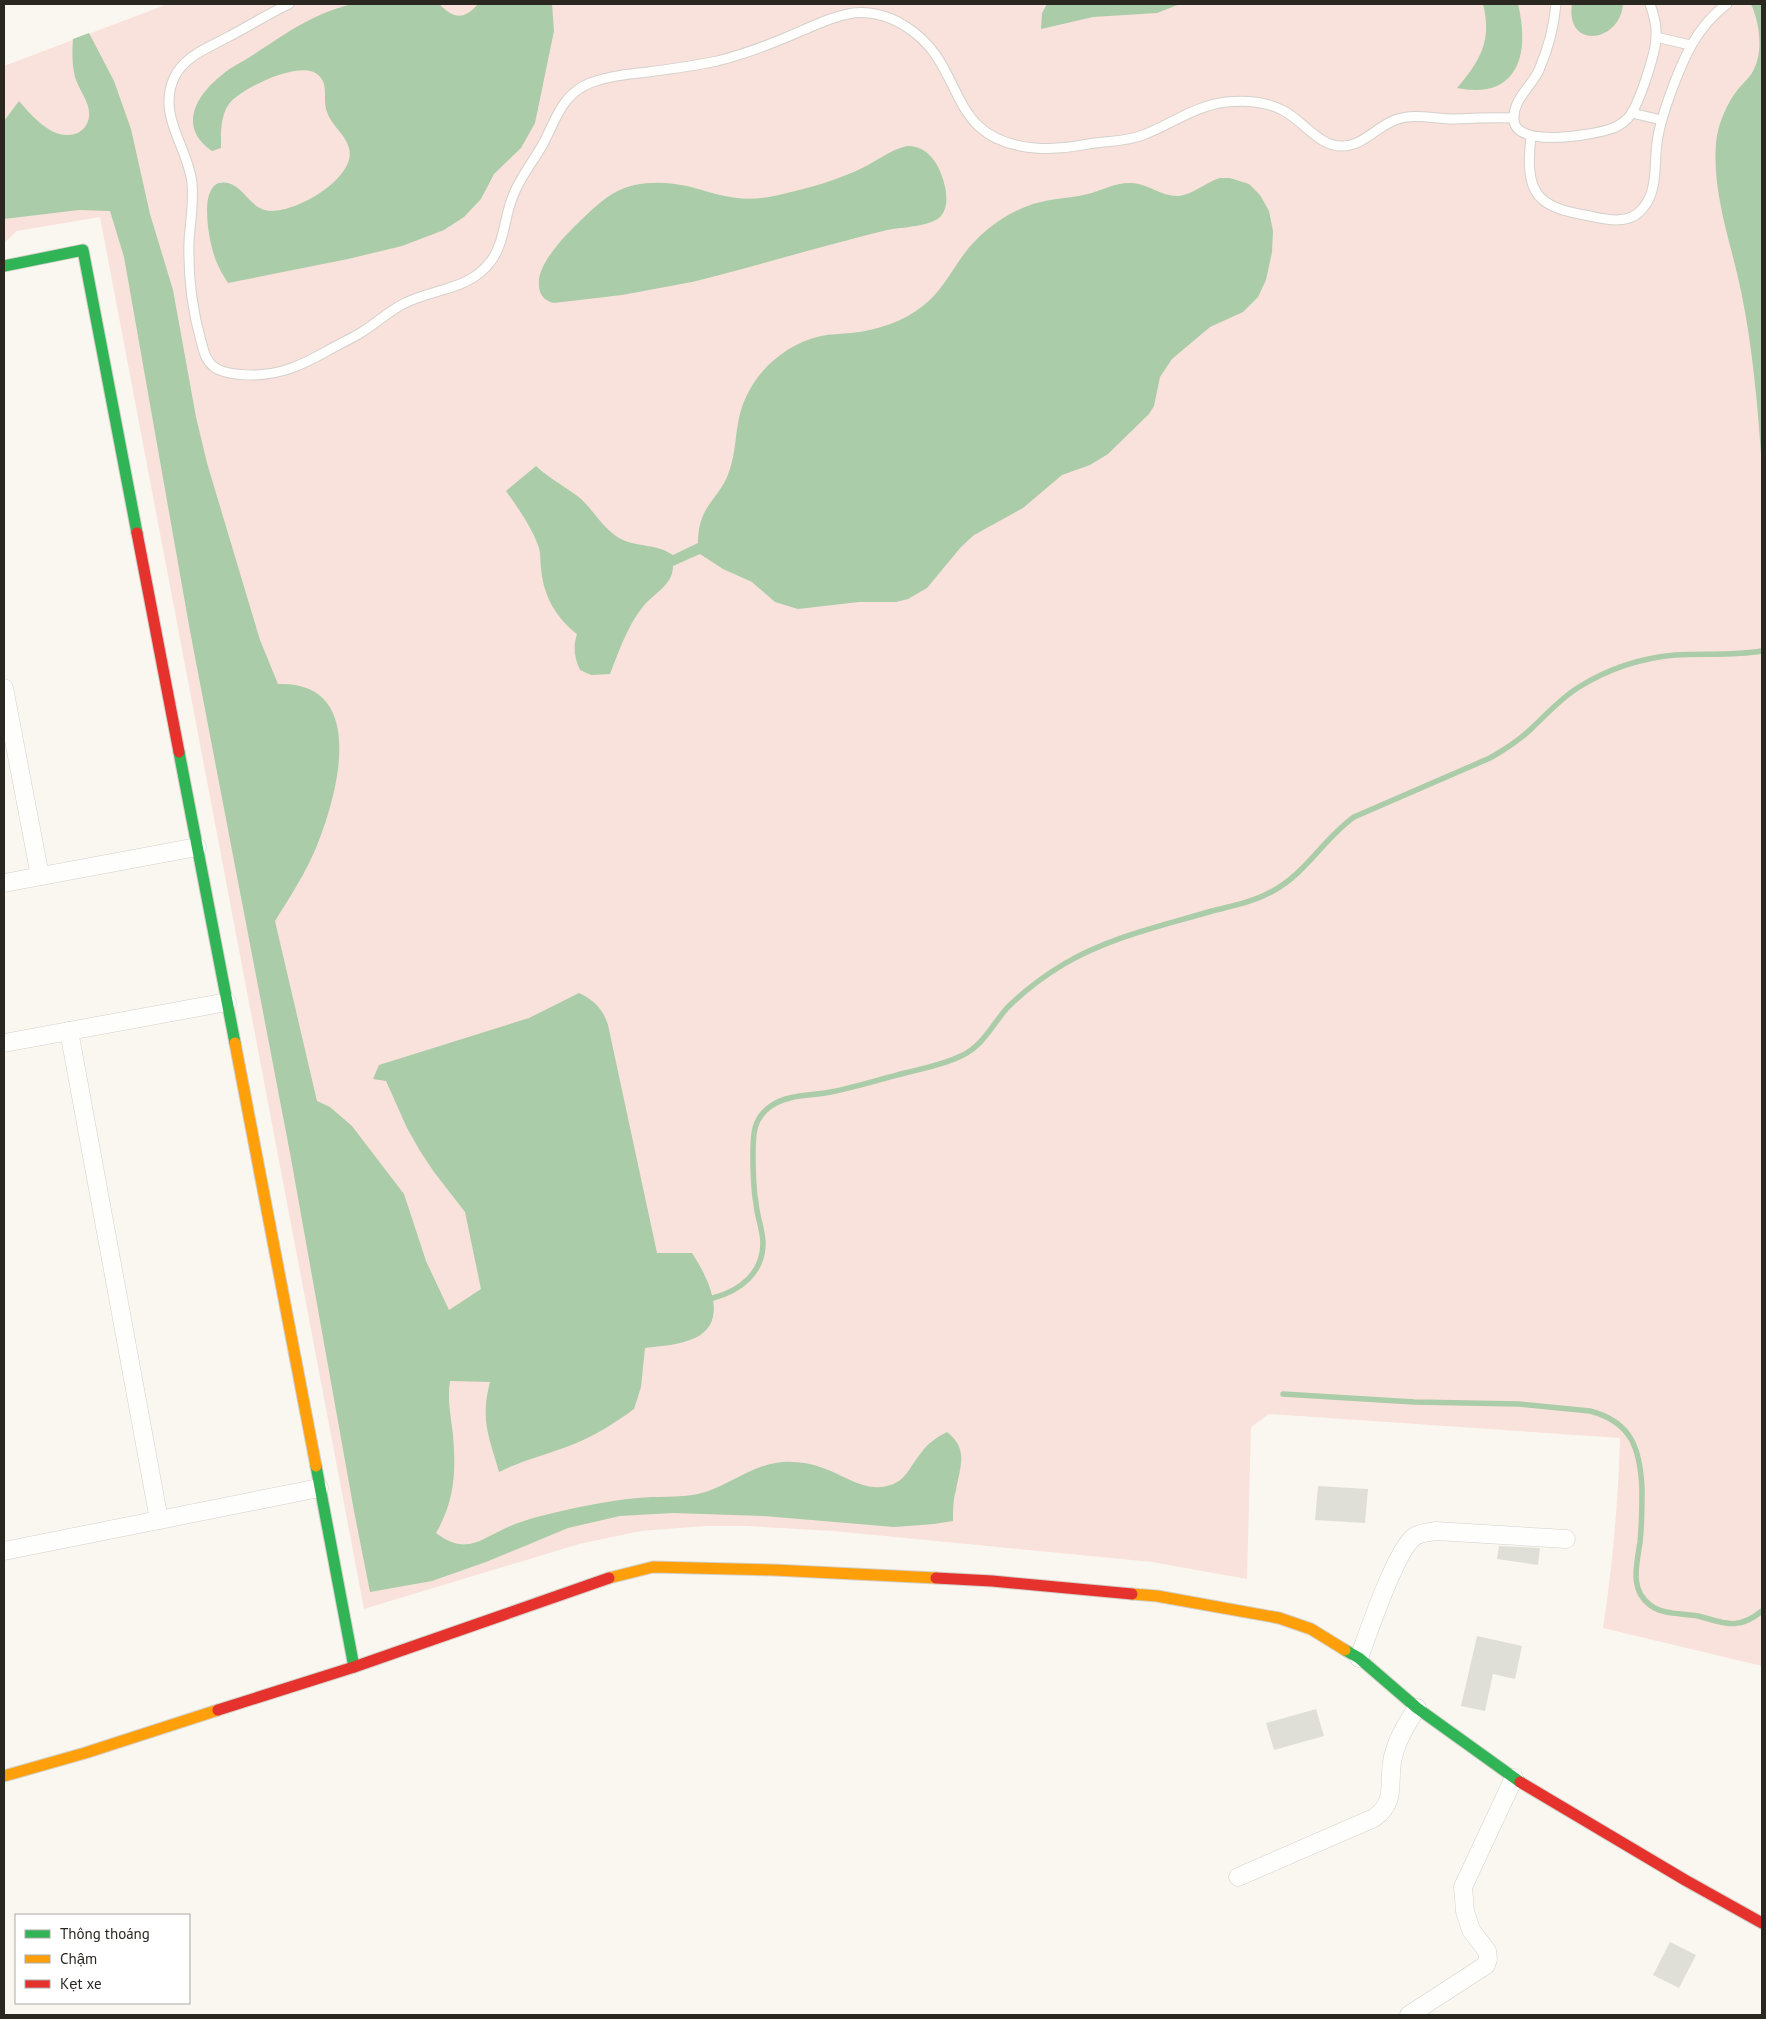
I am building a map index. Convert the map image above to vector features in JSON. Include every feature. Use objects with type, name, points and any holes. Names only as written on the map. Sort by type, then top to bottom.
[{"type":"street","points":[[4,266],[83,250],[354,1667]]},
{"type":"street","points":[[4,688],[40,876]]},
{"type":"street","points":[[4,883],[197,847]]},
{"type":"street","points":[[4,1043],[227,1002]]},
{"type":"street","points":[[68,1031],[159,1520]]},
{"type":"street","points":[[4,1551],[320,1488]]},
{"type":"street","points":[[1359,1658],[1389,1581],[1406,1544],[1416,1535],[1436,1531],[1566,1539]]},
{"type":"street","points":[[4,1776],[84,1753],[354,1667],[601,1580],[653,1567],[774,1570],[992,1581],[1158,1596],[1279,1618],[1311,1629],[1359,1658],[1417,1708],[1514,1778],[1676,1875],[1762,1923]]},
{"type":"street","points":[[1238,1876],[1374,1818],[1383,1812],[1388,1804],[1393,1757],[1402,1730],[1417,1708]]},
{"type":"street","points":[[1409,2015],[1486,1965],[1488,1959],[1487,1950],[1471,1930],[1465,1911],[1463,1887],[1514,1778]]},
{"type":"lane","points":[[289,4],[194,56],[178,70],[170,92],[170,117],[187,162],[192,185],[189,249],[190,278],[199,333],[204,354],[212,365],[221,371],[267,374],[298,366],[359,335],[403,304],[431,293],[458,286],[480,273],[499,247],[516,188],[540,150],[561,106],[572,94],[586,85],[621,76],[695,65],[740,54],[844,14],[866,13],[880,15],[915,33],[938,57],[965,112],[973,121],[992,137],[1017,145],[1035,148],[1071,148],[1137,137],[1201,107],[1229,102],[1255,102],[1281,109],[1323,140],[1338,146],[1354,144],[1385,125],[1408,117],[1513,118]]},
{"type":"lane","points":[[1556,4],[1553,27],[1542,62],[1533,81],[1517,105],[1513,118],[1519,130],[1530,136],[1557,137],[1598,133],[1619,125],[1632,113],[1653,57],[1656,24],[1650,4]]},
{"type":"lane","points":[[1530,136],[1532,180],[1535,191],[1540,198],[1553,206],[1576,214],[1604,219],[1625,219],[1640,212],[1651,195],[1661,120],[1690,45],[1706,23],[1727,4]]},
{"type":"lane","points":[[1656,37],[1690,45]]},
{"type":"lane","points":[[1632,113],[1661,120]]},
{"type":"shaded area","points":[[168,4],[1762,4],[1762,1666],[1603,1628],[1615,1533],[1620,1438],[1269,1414],[1251,1427],[1247,1579],[1152,1562],[834,1531],[746,1526],[705,1526],[641,1531],[579,1544],[364,1609],[100,217],[17,231],[4,243],[4,66]]},
{"type":"shaded area","points":[[353,4],[439,4],[449,13],[459,16],[468,13],[478,4],[552,4],[554,31],[535,123],[521,148],[494,174],[481,199],[464,217],[444,230],[402,246],[228,283],[214,255],[208,229],[208,201],[211,190],[217,184],[228,183],[234,185],[253,203],[264,210],[282,210],[309,199],[335,181],[344,171],[349,159],[349,148],[328,115],[325,104],[325,90],[321,78],[309,71],[285,73],[271,78],[245,91],[236,98],[229,104],[224,114],[221,148],[212,151],[201,142],[195,132],[193,122],[194,111],[198,101],[213,82],[234,66],[309,20],[337,8]]},
{"type":"shaded area","points":[[1047,4],[1180,4],[1157,13],[1093,17],[1041,29],[1042,13]]},
{"type":"shaded area","points":[[1483,4],[1518,4],[1522,39],[1520,55],[1515,69],[1507,80],[1494,87],[1478,90],[1457,88],[1478,59],[1482,49],[1486,28]]},
{"type":"shaded area","points":[[1572,4],[1623,4],[1620,17],[1613,27],[1604,33],[1594,36],[1584,34],[1577,29],[1572,19]]},
{"type":"shaded area","points":[[1751,4],[1762,4],[1762,468],[1757,401],[1749,335],[1741,291],[1723,218],[1716,162],[1717,136],[1724,114],[1739,88],[1752,73],[1758,57],[1759,38],[1757,20]]},
{"type":"shaded area","points":[[89,33],[114,81],[131,129],[150,214],[173,290],[196,417],[207,463],[260,640],[278,684],[307,688],[326,701],[336,721],[339,746],[332,800],[316,848],[297,885],[275,921],[317,1101],[330,1107],[352,1126],[404,1194],[426,1261],[449,1310],[481,1289],[465,1212],[420,1151],[407,1128],[386,1081],[373,1079],[379,1065],[529,1018],[579,993],[597,1006],[608,1025],[657,1253],[692,1253],[704,1274],[713,1298],[714,1310],[712,1321],[706,1330],[695,1338],[683,1342],[645,1348],[641,1387],[634,1409],[605,1428],[565,1448],[499,1472],[489,1438],[486,1418],[490,1382],[450,1381],[449,1401],[454,1448],[453,1485],[447,1509],[436,1533],[456,1543],[473,1543],[520,1522],[577,1508],[625,1499],[698,1494],[709,1491],[760,1467],[782,1462],[798,1462],[813,1465],[870,1487],[887,1486],[899,1481],[927,1446],[947,1432],[954,1438],[961,1452],[953,1521],[894,1527],[764,1516],[673,1513],[620,1516],[568,1528],[486,1562],[432,1581],[370,1592],[290,1153],[190,631],[124,257],[110,211],[79,210],[4,219],[4,121],[19,101],[40,123],[54,132],[71,135],[78,133],[85,127],[89,114],[75,77],[73,39]]},
{"type":"shaded area","points":[[907,146],[917,147],[928,154],[937,165],[942,177],[946,190],[946,204],[941,216],[936,220],[916,226],[887,230],[692,282],[622,295],[554,303],[546,300],[540,292],[540,274],[556,246],[598,205],[609,196],[623,189],[642,184],[662,183],[682,185],[738,198],[769,197],[835,179]]},
{"type":"shaded area","points":[[1220,178],[1230,178],[1249,184],[1260,195],[1269,211],[1273,231],[1272,252],[1266,280],[1258,297],[1243,312],[1210,327],[1172,359],[1160,377],[1154,406],[1149,414],[1108,454],[1090,465],[1062,475],[1023,508],[974,535],[961,547],[927,588],[908,599],[896,602],[859,602],[798,609],[775,602],[752,582],[723,569],[700,554],[673,566],[670,579],[646,603],[632,623],[610,674],[591,675],[580,670],[575,652],[577,634],[563,621],[548,597],[542,578],[538,545],[528,524],[506,491],[536,466],[580,498],[604,526],[621,539],[634,544],[660,549],[673,555],[698,543],[699,530],[705,510],[726,480],[730,469],[740,414],[747,395],[768,365],[787,350],[809,339],[832,334],[871,330],[908,316],[934,296],[970,246],[986,230],[1005,217],[1025,207],[1049,200],[1088,194],[1126,183],[1138,184],[1167,195],[1179,196],[1190,193]]},
{"type":"building","points":[[1318,1486],[1368,1489],[1365,1523],[1315,1520]]},
{"type":"building","points":[[1499,1546],[1540,1548],[1538,1565],[1497,1559]]},
{"type":"building","points":[[1477,1636],[1522,1646],[1515,1679],[1493,1674],[1485,1711],[1461,1706]]},
{"type":"building","points":[[1316,1709],[1324,1736],[1274,1750],[1266,1723]]},
{"type":"building","points":[[1670,1942],[1696,1955],[1679,1988],[1653,1975]]},
{"type":"waterway","points":[[713,1298],[732,1291],[748,1279],[754,1272],[762,1254],[763,1238],[754,1185],[753,1140],[757,1121],[771,1106],[792,1097],[850,1088],[940,1064],[969,1052],[981,1041],[1007,1008],[1042,979],[1064,964],[1099,946],[1118,939],[1250,901],[1271,892],[1294,876],[1333,835],[1354,817],[1496,755],[1523,736],[1566,696],[1601,675],[1637,662],[1662,656],[1762,651]]},
{"type":"waterway","points":[[1283,1394],[1414,1402],[1519,1404],[1590,1411],[1604,1416],[1616,1422],[1624,1430],[1636,1449],[1639,1461],[1642,1515],[1636,1576],[1639,1592],[1643,1599],[1661,1611],[1698,1616],[1731,1624],[1745,1621],[1762,1611]]},
{"type":"traffic: fast","points":[[4,266],[83,250],[137,533]]},
{"type":"traffic: fast","points":[[179,752],[235,1043]]},
{"type":"traffic: fast","points":[[316,1466],[354,1667]]},
{"type":"traffic: fast","points":[[1345,1650],[1359,1658],[1417,1708],[1520,1782]]},
{"type":"traffic: slow","points":[[235,1043],[316,1466]]},
{"type":"traffic: slow","points":[[609,1578],[653,1567],[774,1570],[936,1578]]},
{"type":"traffic: slow","points":[[1132,1594],[1157,1596],[1279,1618],[1311,1629],[1345,1650]]},
{"type":"traffic: slow","points":[[4,1776],[85,1753],[218,1710]]},
{"type":"traffic: jam","points":[[137,533],[179,752]]},
{"type":"traffic: jam","points":[[218,1710],[354,1667],[609,1578]]},
{"type":"traffic: jam","points":[[936,1578],[992,1581],[1132,1594]]},
{"type":"traffic: jam","points":[[1520,1782],[1685,1880],[1762,1923]]}]
